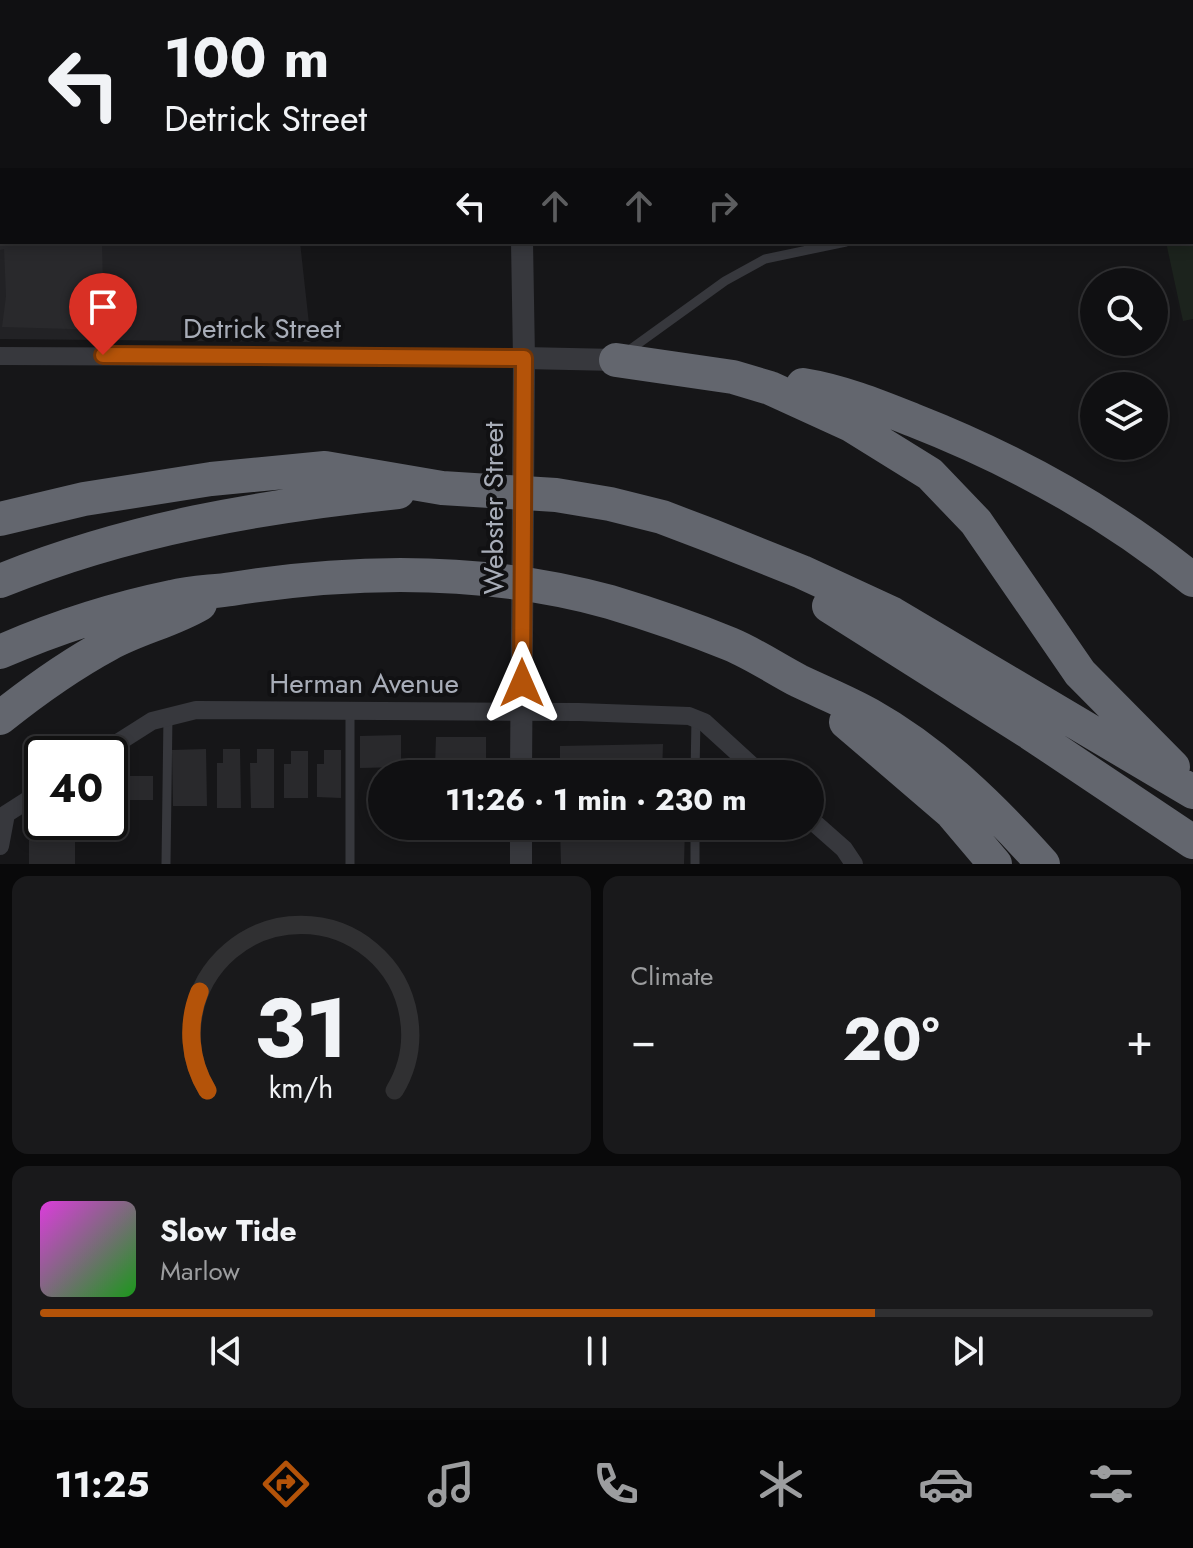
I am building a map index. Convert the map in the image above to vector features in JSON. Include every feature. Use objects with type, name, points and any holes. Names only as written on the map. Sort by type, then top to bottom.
[{"type":"highway","points":[[616,360],[817,387],[872,404],[974,444],[1045,479],[1122,526],[1193,580]]},
{"type":"highway","points":[[733,377],[810,405],[851,425],[930,474],[976,522],[1080,673],[1193,789]]},
{"type":"highway","points":[[0,519],[84,499],[183,483],[325,468],[442,488],[556,495],[610,504],[662,517],[712,536],[802,572],[893,614],[1193,789]]},
{"type":"highway","points":[[0,581],[134,536],[229,514],[442,488]]},
{"type":"highway","points":[[712,536],[880,637],[1193,842]]},
{"type":"highway","points":[[0,652],[29,639],[126,607],[176,596],[294,579],[438,575],[529,586],[607,601],[732,645],[870,715],[915,744],[966,786],[1043,864]]},
{"type":"highway","points":[[0,718],[46,681],[111,642],[179,617],[221,591]]},
{"type":"highway","points":[[797,680],[951,812],[995,864]]},
{"type":"street","name":"Webster Street","points":[[521,760],[522,244]]},
{"type":"street","name":"Detrick Street","points":[[0,356],[524,358]]},
{"type":"street","points":[[524,358],[616,360]]},
{"type":"street","name":"Herman Avenue","points":[[128,736],[152,721],[196,710],[579,712],[696,718]]},
{"type":"street","points":[[696,718],[746,760]]},
{"type":"street","points":[[0,846],[6,814],[24,802]]},
{"type":"street","points":[[824,831],[844,849],[854,864]]},
{"type":"street","points":[[521,840],[521,864]]},
{"type":"lane","points":[[616,360],[725,281],[765,259],[836,244]]},
{"type":"lane","points":[[350,711],[350,864]]},
{"type":"lane","points":[[166,864],[168,715]]},
{"type":"lane","points":[[695,760],[696,718]]},
{"type":"lane","points":[[695,840],[695,864]]},
{"type":"shaded area","points":[[0,244],[300,244],[311,342],[0,339]]},
{"type":"shaded area","points":[[1166,244],[1193,244],[1193,319],[1183,321]]},
{"type":"building","points":[[0,244],[102,244],[104,330],[2,327],[6,296],[4,249],[0,250]]},
{"type":"building","points":[[401,735],[401,760],[368,760],[368,768],[360,768],[360,736]]},
{"type":"building","points":[[436,737],[486,737],[486,760],[435,760]]},
{"type":"building","points":[[663,744],[662,760],[560,760],[560,746]]},
{"type":"building","points":[[206,749],[207,806],[173,806],[172,750]]},
{"type":"building","points":[[223,749],[240,749],[241,808],[217,808],[217,763],[223,763]]},
{"type":"building","points":[[257,749],[274,749],[274,808],[251,808],[250,763],[257,763]]},
{"type":"building","points":[[324,750],[341,750],[341,798],[317,797],[317,764],[324,764]]},
{"type":"building","points":[[291,751],[308,751],[308,798],[284,798],[284,764],[291,764]]},
{"type":"building","points":[[128,776],[153,776],[153,800],[128,800]]},
{"type":"building","points":[[29,840],[75,840],[75,864],[29,864]]},
{"type":"building","points":[[560,840],[685,840],[684,864],[561,864]]},
{"type":"route","points":[[103,355],[524,358],[522,683]]}]
